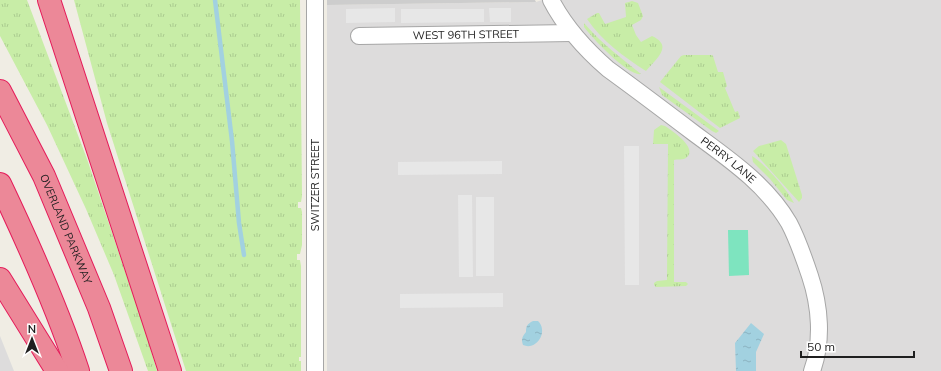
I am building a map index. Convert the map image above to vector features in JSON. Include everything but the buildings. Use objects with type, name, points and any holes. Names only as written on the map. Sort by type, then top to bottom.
[{"type":"highway","points":[[49,0],[170,371]]},
{"type":"highway","name":"OVERLAND PARKWAY","points":[[0,91],[44,176],[99,308],[121,371]]},
{"type":"highway","points":[[0,184],[25,236],[69,344],[78,371]]},
{"type":"highway","points":[[0,279],[57,371]]},
{"type":"street","name":"SWITZER STREET","points":[[315,0],[315,371]]},
{"type":"street","name":"PERRY LANE","points":[[551,0],[572,33],[590,53],[608,69],[742,169],[766,193],[778,208],[788,223],[801,251],[815,293],[819,314],[818,344],[812,371]]},
{"type":"street","name":"WEST 96TH STREET","points":[[359,36],[572,33]]},
{"type":"shaded area","points":[[327,0],[535,0],[536,2],[327,5]]},
{"type":"shaded area","points":[[542,0],[941,0],[941,371],[327,371],[327,5],[536,2]]},
{"type":"shaded area","points":[[395,8],[395,22],[346,23],[346,9]]},
{"type":"shaded area","points":[[489,8],[511,8],[511,22],[490,22]]},
{"type":"shaded area","points":[[401,9],[484,9],[484,22],[401,23]]},
{"type":"shaded area","points":[[624,146],[639,146],[639,285],[625,285]]},
{"type":"shaded area","points":[[502,161],[502,174],[398,175],[398,162]]},
{"type":"shaded area","points":[[458,195],[472,195],[473,277],[459,277]]},
{"type":"shaded area","points":[[476,197],[494,197],[494,276],[476,276]]},
{"type":"shaded area","points":[[503,293],[503,307],[400,308],[400,294]]},
{"type":"shaded area","points":[[0,336],[14,371],[0,371]]},
{"type":"green space","points":[[0,0],[27,0],[87,159],[146,333],[157,371],[148,371],[114,275],[86,209],[47,125],[0,36]]},
{"type":"green space","points":[[74,0],[300,0],[302,196],[301,202],[298,202],[298,208],[301,208],[302,212],[302,245],[300,254],[297,254],[297,260],[300,260],[301,266],[301,357],[299,357],[299,361],[301,361],[301,371],[186,371],[107,123]]},
{"type":"green space","points":[[632,1],[638,3],[643,16],[641,20],[632,25],[636,35],[641,42],[652,36],[662,44],[661,53],[646,71],[614,48],[599,34],[587,19],[599,13],[605,24],[626,17],[625,3]]},
{"type":"green space","points":[[584,23],[604,44],[641,74],[635,73],[628,69],[611,56],[588,32],[584,27]]},
{"type":"green space","points":[[681,56],[713,56],[718,72],[723,72],[727,86],[725,88],[735,112],[738,111],[740,118],[720,128],[660,82]]},
{"type":"green space","points":[[659,87],[719,131],[716,133],[712,131],[662,95]]},
{"type":"green space","points":[[661,125],[665,126],[683,140],[689,149],[689,154],[686,158],[674,160],[674,282],[686,282],[688,284],[686,286],[656,287],[654,285],[657,281],[667,280],[668,144],[653,144],[654,130]]},
{"type":"green space","points":[[781,140],[786,144],[802,195],[799,202],[753,151],[759,146]]},
{"type":"green space","points":[[752,156],[763,164],[775,177],[787,191],[794,203],[787,200],[770,179],[753,162]]},
{"type":"green space","points":[[728,230],[748,230],[749,275],[729,276]]},
{"type":"water","points":[[533,321],[538,321],[541,325],[542,335],[536,343],[528,346],[523,345],[522,338],[526,332],[528,324]]},
{"type":"water","points":[[751,323],[764,334],[756,352],[756,371],[736,371],[735,343]]},
{"type":"waterway","points":[[215,0],[232,141],[239,223],[244,255]]}]
